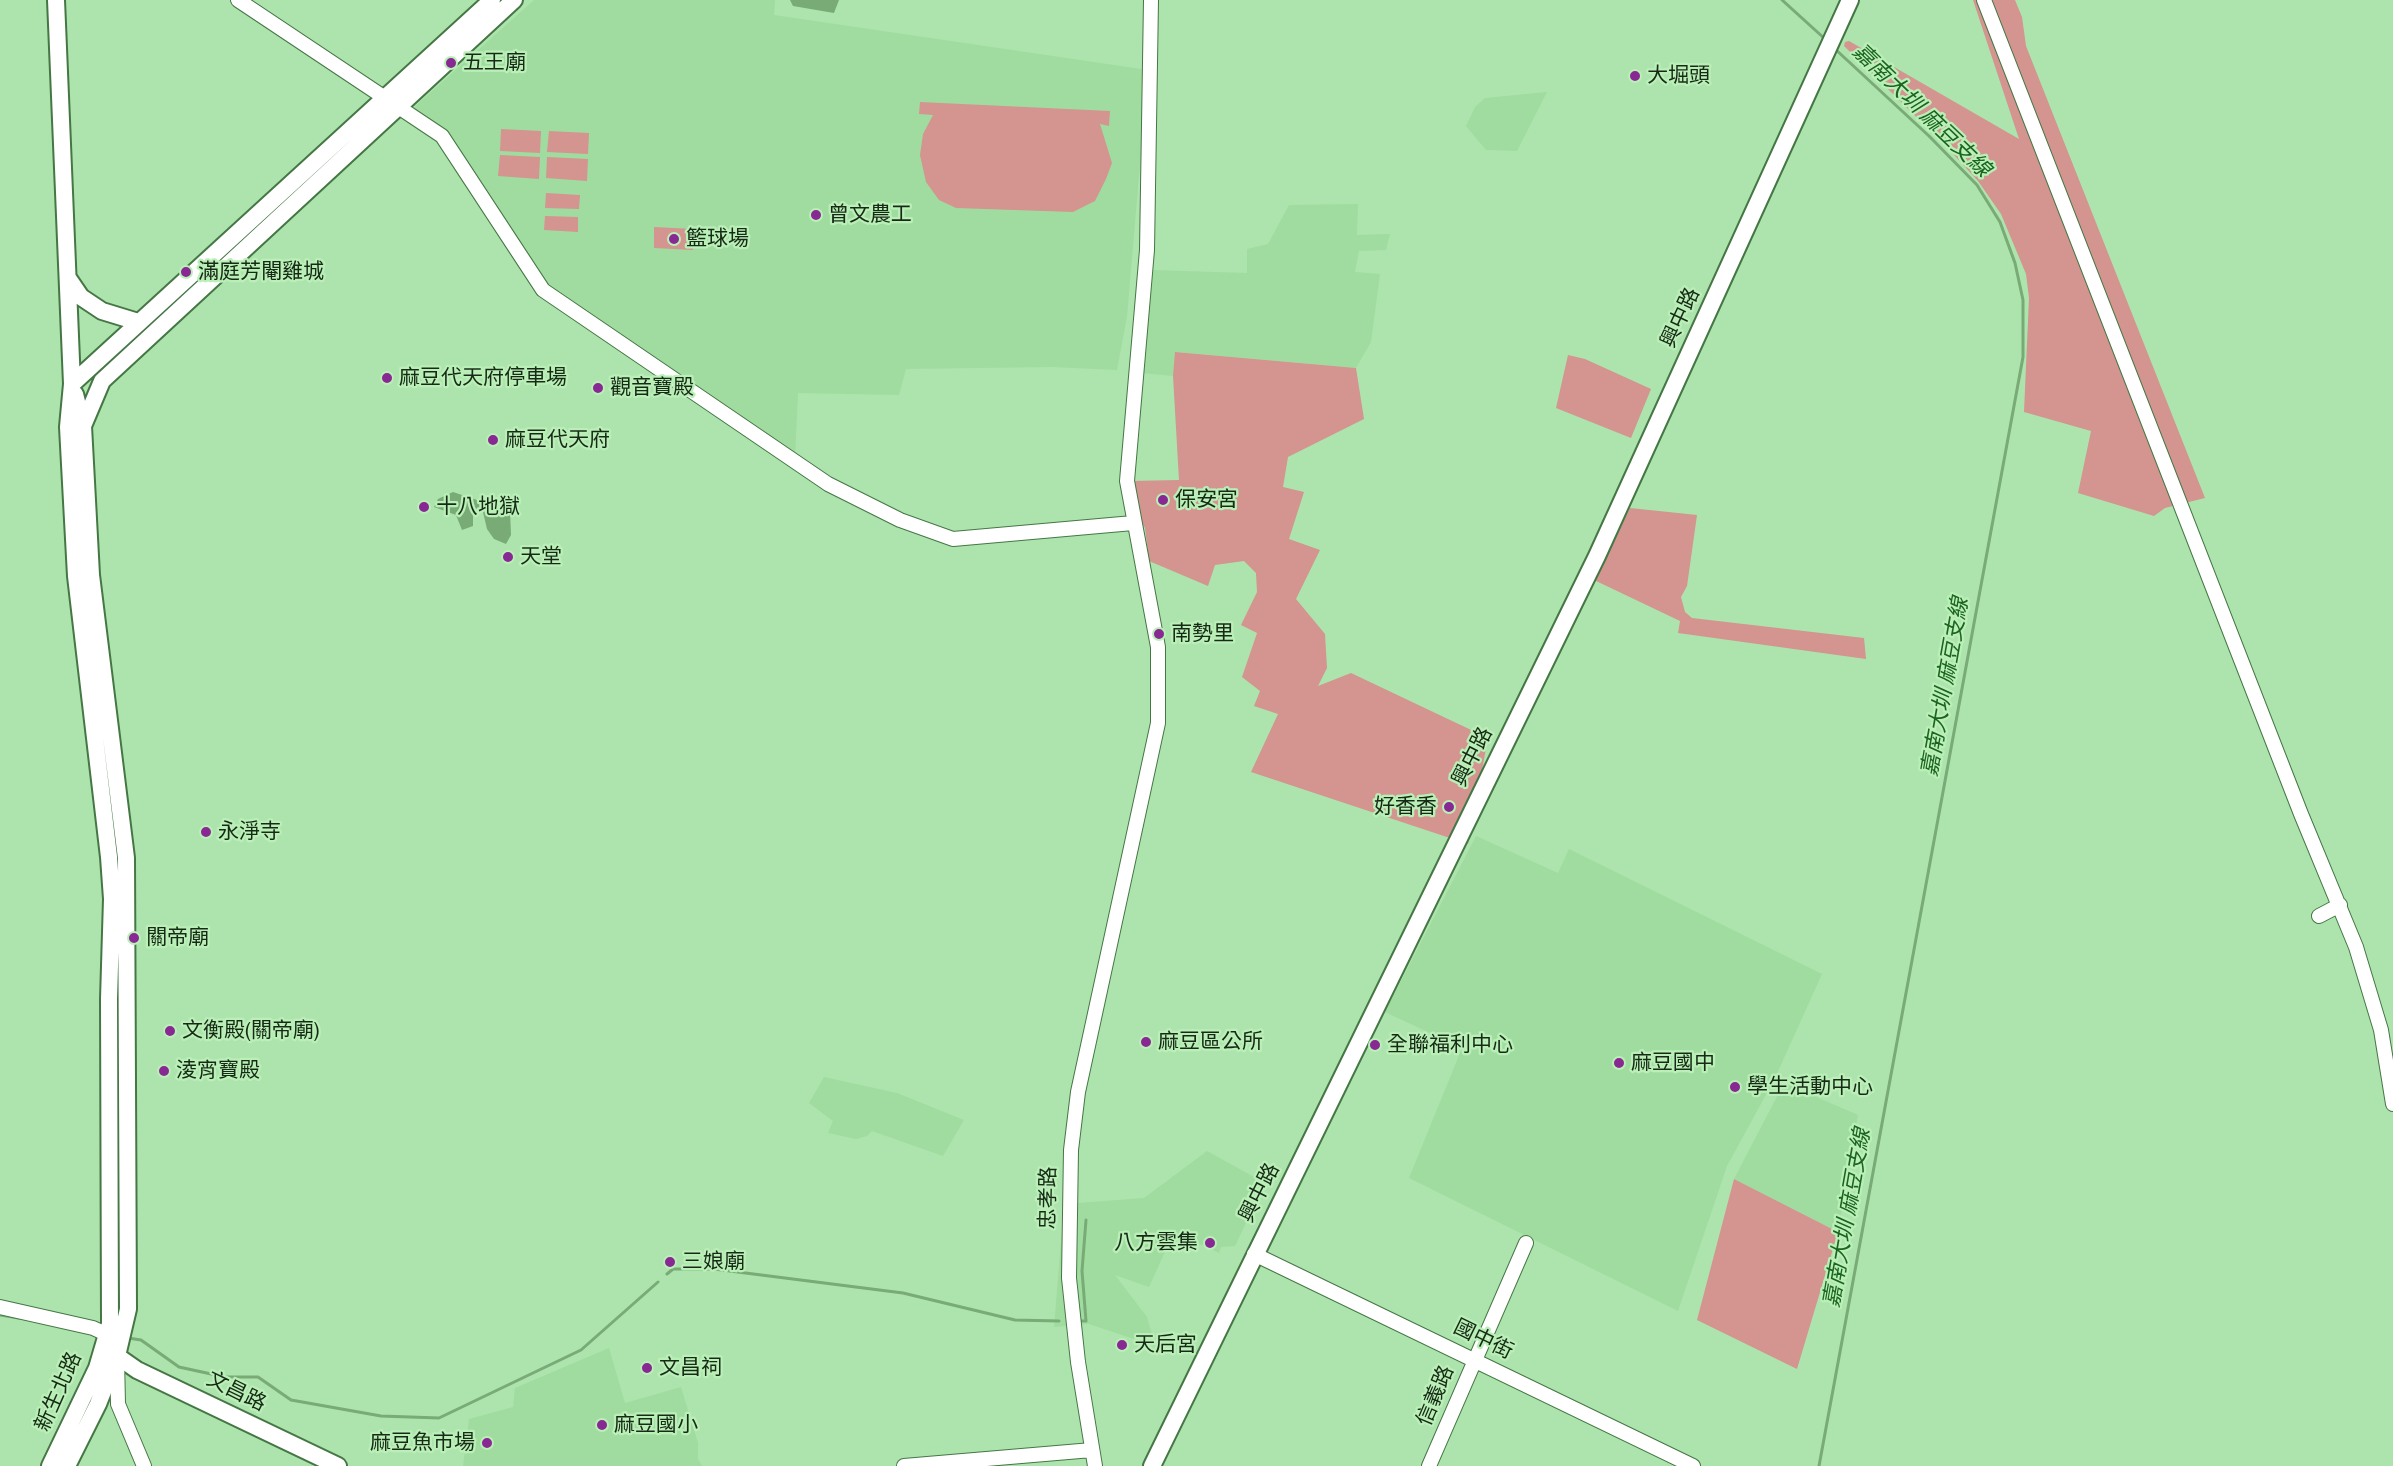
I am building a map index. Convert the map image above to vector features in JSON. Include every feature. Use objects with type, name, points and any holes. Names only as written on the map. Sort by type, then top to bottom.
[{"type":"main road","points":[[56,0],[72,384],[83,426]]},
{"type":"main road","points":[[83,426],[102,381],[392,104],[492,0]]},
{"type":"main road","points":[[72,384],[138,322],[514,0]]},
{"type":"main road","name":"興中路","points":[[1152,1466],[1592,565],[1850,0]]},
{"type":"main road","points":[[68,278],[81,297],[102,311],[138,322]]},
{"type":"main road","points":[[72,384],[102,381]]},
{"type":"main road","name":"新生北路","points":[[50,1466],[97,1368],[110,1324],[109,999],[112,899],[76,576],[68,427],[72,384]]},
{"type":"main road","name":"新生北路","points":[[67,1466],[98,1404],[117,1356],[128,1309],[126,858],[91,575],[83,426]]},
{"type":"main road","points":[[106,1334],[117,1356]]},
{"type":"main road","name":"文昌路","points":[[117,1356],[137,1370],[338,1466]]},
{"type":"street","points":[[238,0],[442,136],[543,290],[828,484],[900,520],[953,539],[1133,523]]},
{"type":"street","name":"忠孝路","points":[[1095,1466],[1077,1362],[1069,1278],[1070,1180],[1078,1092],[1158,723],[1158,647],[1133,523],[1128,463],[1147,250],[1150,0]]},
{"type":"street","points":[[1984,0],[2076,229],[2301,814],[2340,905],[2368,982],[2381,1030],[2393,1104]]},
{"type":"street","points":[[2319,916],[2340,905]]},
{"type":"street","name":"信義路","points":[[1429,1466],[1526,1244]]},
{"type":"street","name":"國中街","points":[[1254,1254],[1693,1466]]},
{"type":"street","points":[[0,1307],[93,1328],[106,1334]]},
{"type":"street","points":[[117,1356],[118,1404],[144,1466]]},
{"type":"street","points":[[904,1466],[1092,1449]]},
{"type":"shaded area","name":"曾文農工","points":[[534,0],[775,0],[774,15],[1148,70],[1127,317],[1117,370],[1052,367],[906,369],[899,395],[798,393],[795,458],[552,293],[441,136],[412,109]]},
{"type":"shaded area","points":[[790,0],[839,0],[834,13],[793,6]]},
{"type":"shaded area","points":[[1973,0],[2015,0],[2022,17],[2026,46],[2205,498],[2165,508],[2154,516],[2078,493],[2091,431],[2024,412],[2029,298],[2026,274],[2001,214],[1978,181],[1945,145],[1844,46],[1845,42],[1849,41],[2019,139]]},
{"type":"shaded area","points":[[1547,92],[1517,151],[1486,150],[1466,126],[1475,107],[1485,98]]},
{"type":"shaded area","points":[[920,102],[1110,111],[1109,126],[1100,124],[1112,163],[1095,201],[1073,212],[956,208],[939,200],[926,182],[920,155],[923,134],[933,115],[919,114]]},
{"type":"shaded area","points":[[501,129],[541,131],[540,153],[500,151]]},
{"type":"shaded area","points":[[549,131],[589,133],[588,154],[547,152]]},
{"type":"shaded area","points":[[500,155],[540,157],[539,179],[498,176]]},
{"type":"shaded area","points":[[547,157],[588,159],[587,181],[546,178]]},
{"type":"shaded area","points":[[546,193],[580,195],[579,209],[545,208]]},
{"type":"shaded area","points":[[1358,204],[1357,235],[1390,234],[1386,250],[1359,251],[1355,272],[1380,274],[1371,342],[1356,368],[1176,352],[1173,376],[1141,373],[1152,270],[1247,273],[1247,249],[1268,244],[1289,205]]},
{"type":"shaded area","points":[[545,216],[578,217],[578,232],[544,230]]},
{"type":"shaded area","name":"籃球場","points":[[654,227],[694,229],[693,250],[654,248]]},
{"type":"shaded area","points":[[1175,352],[1356,368],[1364,419],[1288,457],[1283,487],[1304,492],[1289,539],[1320,550],[1296,599],[1325,634],[1327,668],[1318,686],[1351,673],[1488,738],[1468,844],[1251,772],[1278,714],[1254,706],[1260,691],[1242,677],[1257,633],[1241,625],[1257,592],[1256,573],[1244,561],[1215,565],[1208,586],[1149,561],[1145,528],[1139,518],[1131,481],[1179,480],[1173,376]]},
{"type":"shaded area","points":[[1568,355],[1585,359],[1651,389],[1631,438],[1556,408]]},
{"type":"shaded area","points":[[453,492],[510,511],[511,535],[506,544],[494,539],[487,529],[483,512],[478,507],[473,514],[473,526],[462,530],[456,515],[434,507],[438,499]]},
{"type":"shaded area","points":[[1630,508],[1697,515],[1687,586],[1681,597],[1685,612],[1692,618],[1864,638],[1866,659],[1678,633],[1680,621],[1594,580]]},
{"type":"shaded area","name":"麻豆國中","points":[[1476,836],[1558,873],[1569,849],[1822,974],[1775,1078],[1727,1166],[1678,1311],[1409,1178],[1462,1048],[1385,1012]]},
{"type":"shaded area","points":[[824,1077],[897,1093],[964,1120],[943,1156],[872,1131],[867,1136],[856,1139],[828,1133],[833,1121],[809,1103]]},
{"type":"shaded area","points":[[1784,1083],[1858,1115],[1838,1232],[1734,1179]]},
{"type":"shaded area","points":[[1207,1151],[1265,1183],[1235,1246],[1221,1247],[1219,1253],[1174,1232],[1149,1287],[1115,1275],[1147,1317],[1155,1346],[1089,1324],[1054,1327],[1064,1204],[1144,1198]]},
{"type":"shaded area","points":[[1734,1179],[1838,1232],[1797,1369],[1697,1320]]},
{"type":"shaded area","name":"麻豆國小","points":[[609,1348],[625,1403],[681,1387],[698,1443],[698,1459],[702,1466],[463,1466],[469,1419],[513,1407],[515,1388]]},
{"type":"waterway","name":"嘉南大圳 麻豆支線","points":[[1782,0],[1825,39]]},
{"type":"waterway","name":"嘉南大圳 麻豆支線","points":[[1819,1466],[2023,357],[2023,300],[2015,263],[2000,222],[1977,185],[1929,136],[1834,48]]},
{"type":"waterway","points":[[1076,1321],[1086,1321],[1082,1271],[1086,1220]]},
{"type":"waterway","points":[[667,1274],[673,1269],[714,1269],[903,1293],[1015,1320],[1059,1321]]},
{"type":"waterway","points":[[128,1338],[141,1340],[179,1367],[225,1377],[258,1377],[291,1400],[381,1416],[439,1418],[581,1350],[658,1282]]},
{"type":"waterway","points":[[0,1315],[19,1318]]},
{"type":"place","name":"五王廟","points":[[451,63]]},
{"type":"place","name":"大堀頭","points":[[1635,76]]},
{"type":"place","name":"曾文農工","points":[[816,215]]},
{"type":"place","name":"籃球場","points":[[674,239]]},
{"type":"place","name":"滿庭芳閹雞城","points":[[186,272]]},
{"type":"place","name":"麻豆代天府停車場","points":[[387,378]]},
{"type":"place","name":"觀音寶殿","points":[[598,388]]},
{"type":"place","name":"麻豆代天府","points":[[493,440]]},
{"type":"place","name":"保安宮","points":[[1163,500]]},
{"type":"place","name":"十八地獄","points":[[424,507]]},
{"type":"place","name":"天堂","points":[[508,557]]},
{"type":"place","name":"南勢里","points":[[1159,634]]},
{"type":"place","name":"好香香","points":[[1449,807]]},
{"type":"place","name":"永淨寺","points":[[206,832]]},
{"type":"place","name":"關帝廟","points":[[134,938]]},
{"type":"place","name":"文衡殿(關帝廟)","points":[[170,1031]]},
{"type":"place","name":"麻豆區公所","points":[[1146,1042]]},
{"type":"place","name":"全聯福利中心","points":[[1375,1045]]},
{"type":"place","name":"麻豆國中","points":[[1619,1063]]},
{"type":"place","name":"淩宵寶殿","points":[[164,1071]]},
{"type":"place","name":"學生活動中心","points":[[1735,1087]]},
{"type":"place","name":"八方雲集","points":[[1210,1243]]},
{"type":"place","name":"三娘廟","points":[[670,1262]]},
{"type":"place","name":"天后宮","points":[[1122,1345]]},
{"type":"place","name":"文昌祠","points":[[647,1368]]},
{"type":"place","name":"麻豆國小","points":[[602,1425]]},
{"type":"place","name":"麻豆魚市場","points":[[487,1443]]}]
